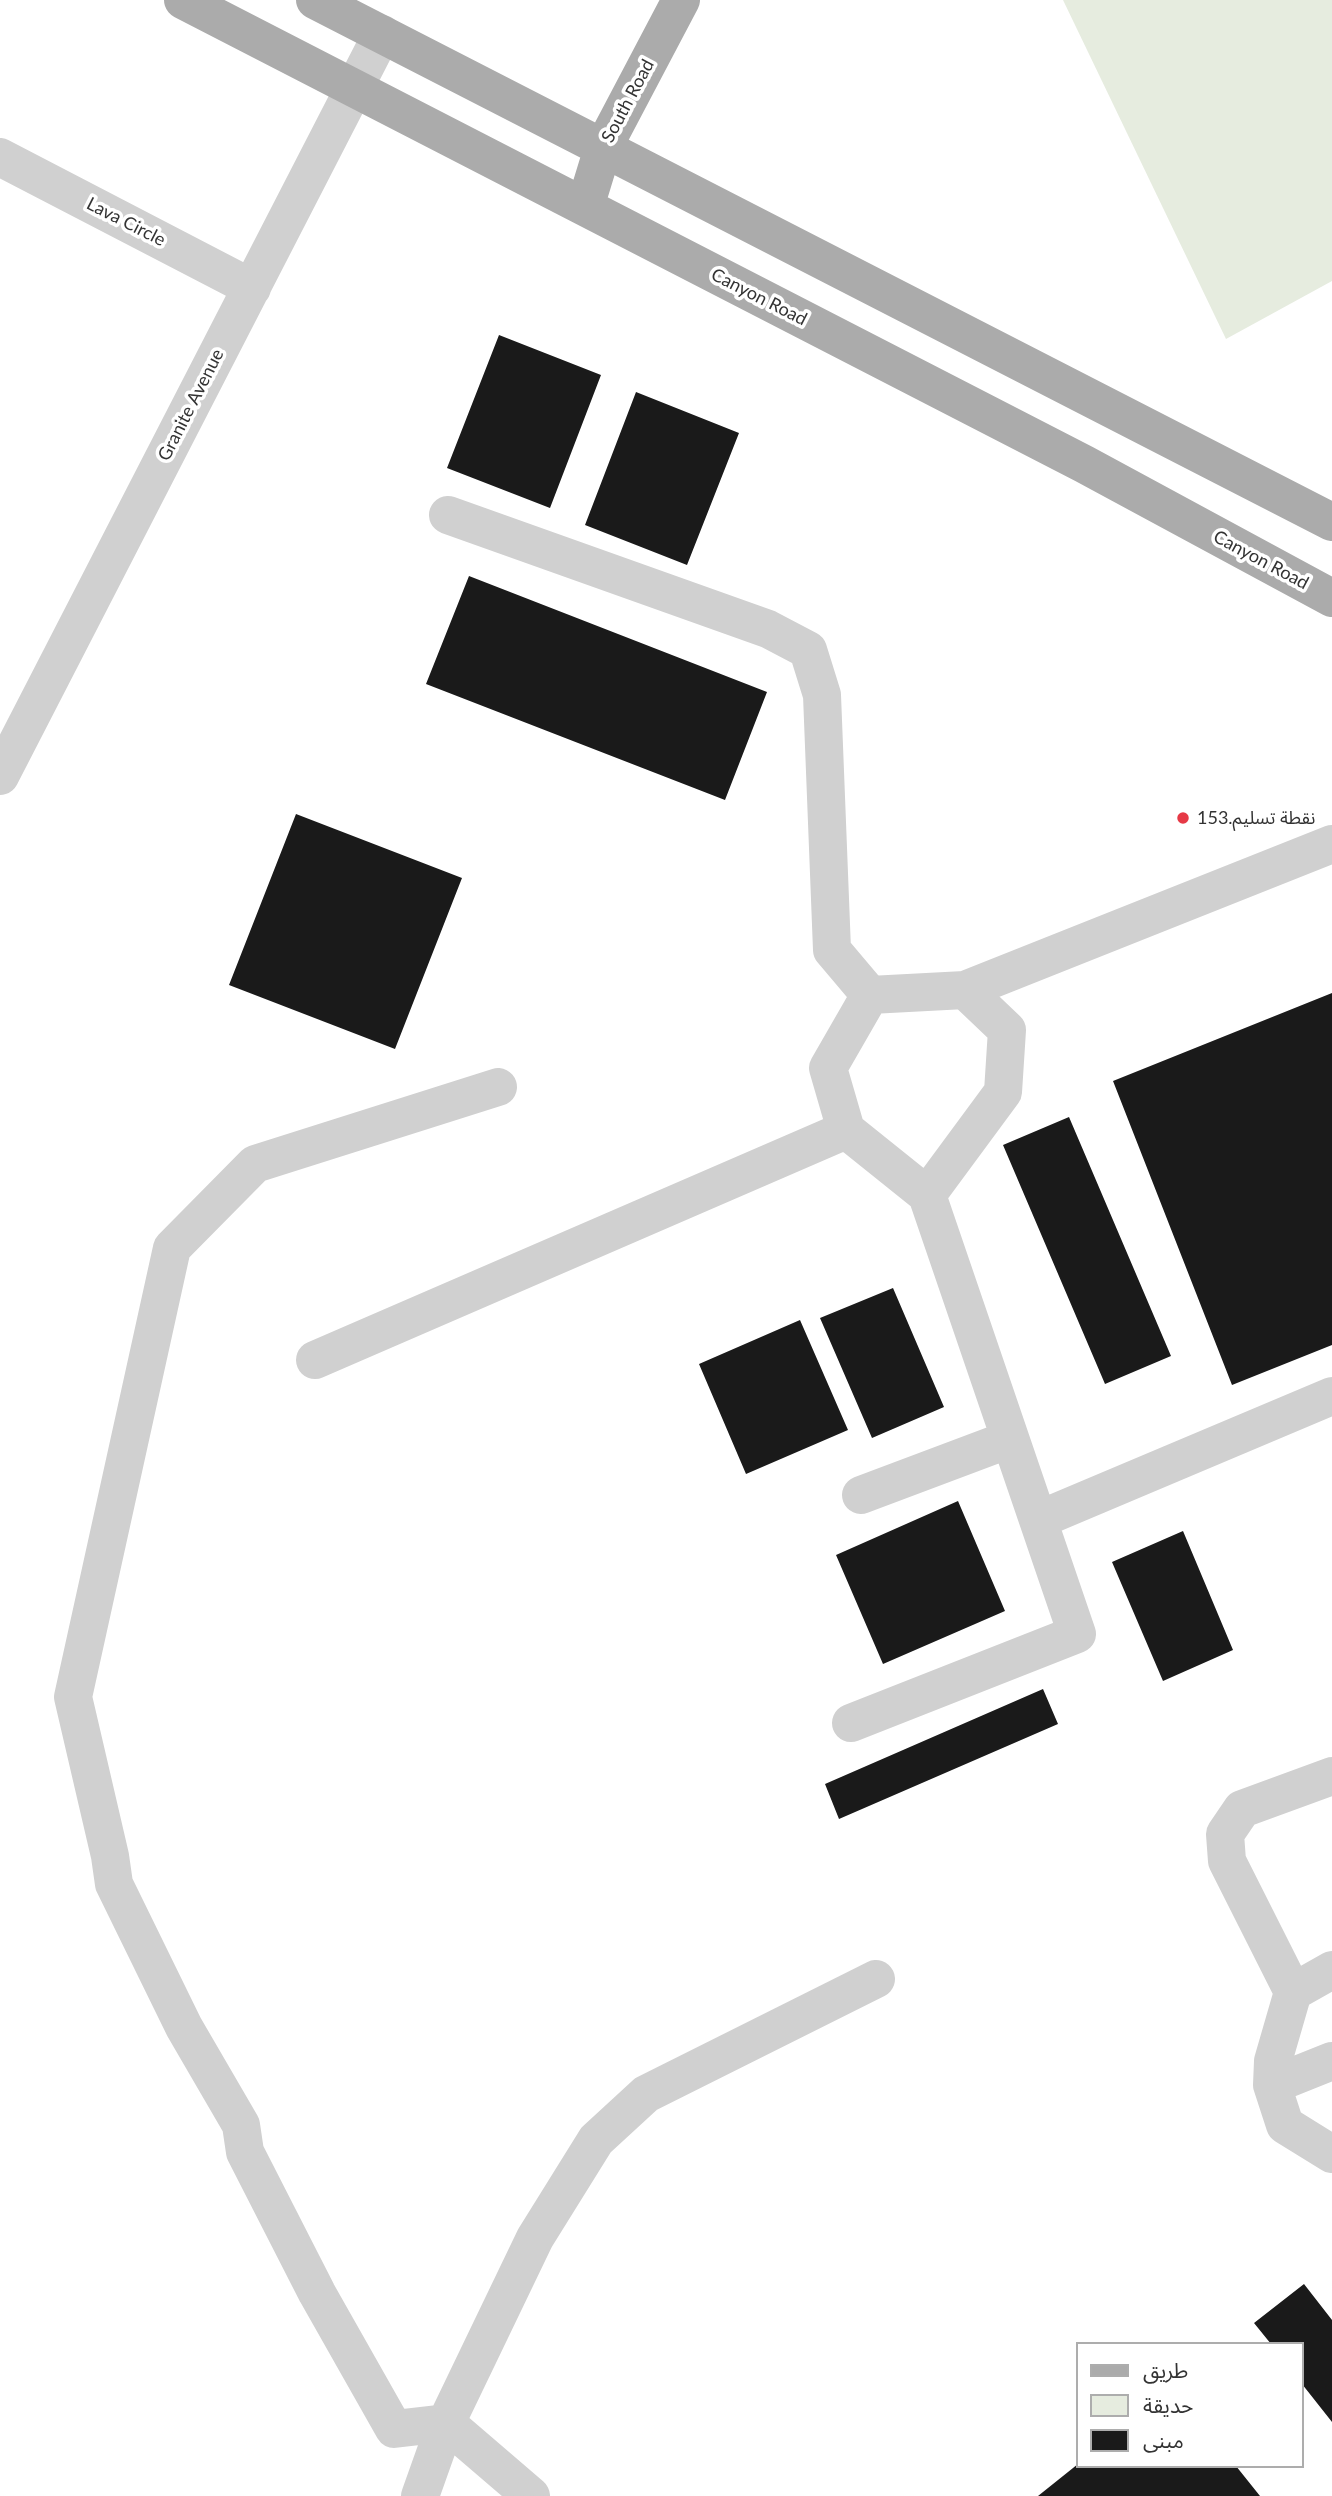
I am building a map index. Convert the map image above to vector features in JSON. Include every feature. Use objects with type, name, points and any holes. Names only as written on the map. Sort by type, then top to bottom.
[{"type":"main road","name":"Canyon Road","points":[[183,0],[1084,464],[1332,597]]},
{"type":"main road","points":[[315,0],[1332,522]]},
{"type":"main road","name":"South Road","points":[[585,207],[603,148],[681,0]]},
{"type":"street","name":"Granite Avenue","points":[[0,776],[382,34]]},
{"type":"street","name":"Lava Circle","points":[[0,157],[251,288]]},
{"type":"street","points":[[448,515],[768,629],[808,650],[822,695],[832,950],[870,995]]},
{"type":"street","points":[[870,995],[965,990],[1332,844]]},
{"type":"street","points":[[927,1195],[1003,1092],[1007,1030],[965,990]]},
{"type":"street","points":[[851,1723],[1077,1634],[927,1195],[846,1130],[828,1068],[870,995]]},
{"type":"street","points":[[498,1087],[255,1164],[172,1248],[73,1697],[114,1884],[184,2027],[241,2125],[245,2151],[317,2292],[394,2429],[446,2423],[530,2496]]},
{"type":"street","points":[[315,1360],[846,1130]]},
{"type":"street","points":[[1038,1520],[1332,1396]]},
{"type":"street","points":[[861,1495],[1010,1439]]},
{"type":"street","points":[[1332,1776],[1242,1809],[1225,1834],[1227,1861],[1293,1992],[1273,2061],[1272,2085],[1285,2125],[1332,2154]]},
{"type":"street","points":[[1293,1992],[1332,1969]]},
{"type":"street","points":[[420,2496],[446,2423],[535,2238],[596,2140],[646,2094],[876,1979]]},
{"type":"street","points":[[1272,2085],[1332,2061]]},
{"type":"green space","points":[[1063,0],[1332,0],[1332,281],[1226,339]]},
{"type":"building","points":[[499,335],[601,375],[550,508],[447,468]]},
{"type":"building","points":[[636,392],[739,433],[687,565],[585,525]]},
{"type":"building","points":[[469,576],[767,692],[725,800],[426,684]]},
{"type":"building","points":[[296,814],[462,878],[395,1049],[229,985]]},
{"type":"building","points":[[1332,993],[1332,1345],[1232,1385],[1113,1081]]},
{"type":"building","points":[[1069,1117],[1171,1356],[1105,1384],[1003,1145]]},
{"type":"building","points":[[893,1288],[944,1407],[872,1438],[820,1318]]},
{"type":"building","points":[[800,1320],[848,1430],[746,1474],[699,1364]]},
{"type":"building","points":[[958,1501],[1005,1611],[883,1664],[836,1555]]},
{"type":"building","points":[[1183,1531],[1233,1650],[1163,1681],[1112,1562]]},
{"type":"building","points":[[1043,1689],[1058,1724],[839,1819],[825,1784]]},
{"type":"building","points":[[1304,2284],[1332,2320],[1332,2422],[1304,2387],[1304,2342],[1269,2342],[1254,2323]]},
{"type":"building","points":[[1076,2466],[1076,2468],[1238,2468],[1260,2496],[1038,2496]]},
{"type":"place","name":"نقطة تسليم.153","points":[[1183,818]]}]
